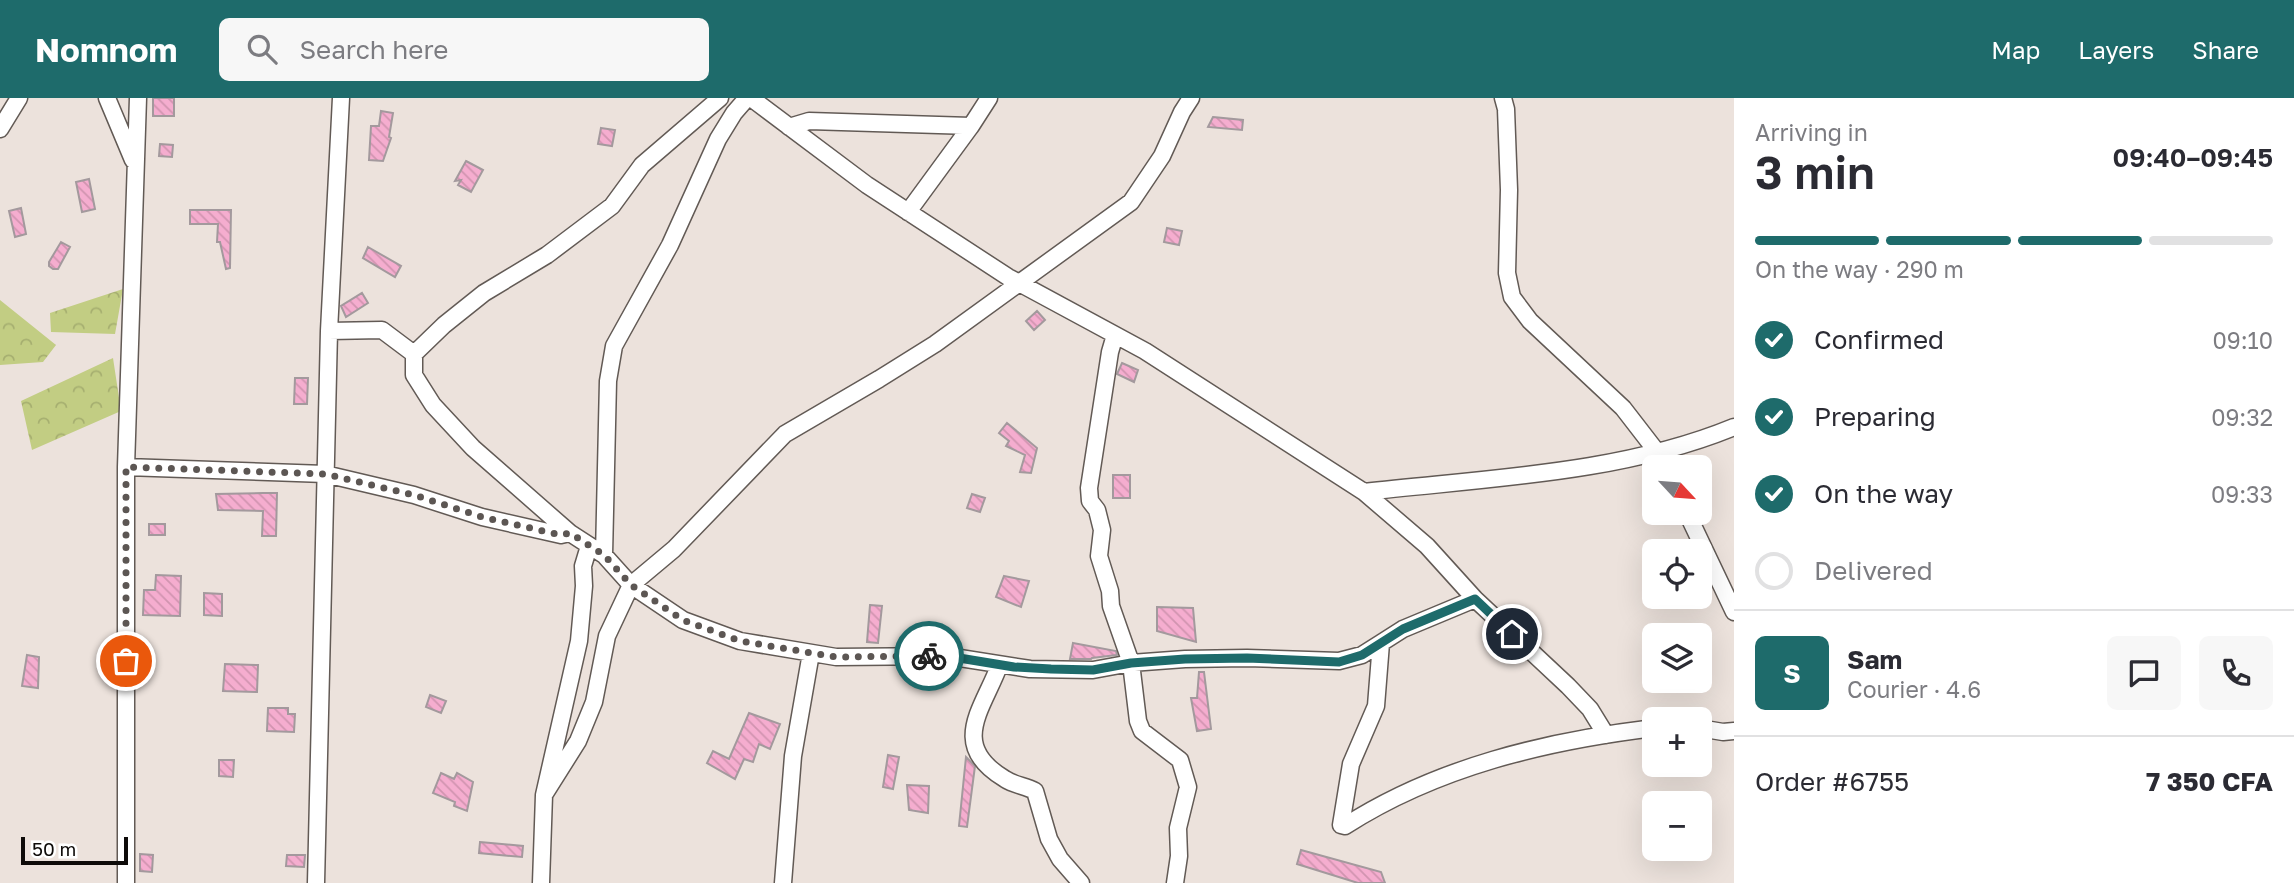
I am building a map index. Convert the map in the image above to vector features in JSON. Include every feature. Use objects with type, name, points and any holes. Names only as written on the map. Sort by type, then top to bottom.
[{"type":"street","points":[[0,129],[19,98]]},
{"type":"street","points":[[107,98],[135,165]]},
{"type":"street","points":[[126,883],[126,467],[138,98]]},
{"type":"street","points":[[316,883],[329,331],[341,98]]},
{"type":"street","points":[[720,98],[642,165],[612,206],[547,255],[484,293],[444,325],[414,354],[415,375],[433,405],[473,448],[570,533],[604,555],[631,585],[683,620],[740,641],[836,657],[947,656],[1030,669],[1093,670],[1131,663],[1185,659],[1247,658],[1339,662],[1362,655],[1403,629],[1475,599]]},
{"type":"street","points":[[604,555],[608,381],[614,346],[670,245],[718,139],[734,113],[749,98],[867,185],[1019,284],[1145,351],[1364,492],[1427,546],[1475,599],[1590,709],[1606,735]]},
{"type":"street","points":[[908,212],[989,98]]},
{"type":"street","points":[[544,795],[578,741],[594,702],[607,636],[631,585],[674,549],[785,433],[901,365],[1019,284],[1131,202],[1162,156],[1191,98]]},
{"type":"street","points":[[1503,98],[1506,110],[1509,190],[1507,273],[1512,297],[1530,321],[1623,408],[1658,455]]},
{"type":"street","points":[[789,127],[809,121],[971,126]]},
{"type":"street","points":[[329,331],[382,330],[414,354]]},
{"type":"street","points":[[1115,335],[1089,488],[1090,501],[1097,510],[1102,530],[1099,556],[1110,591],[1111,606],[1131,663],[1138,721],[1142,732],[1180,760],[1188,788],[1178,828],[1179,856],[1175,883]]},
{"type":"street","points":[[1364,492],[1565,470],[1698,442],[1734,427]]},
{"type":"street","points":[[126,467],[325,474],[414,495],[482,517],[561,535],[570,533]]},
{"type":"street","points":[[1693,525],[1734,612]]},
{"type":"street","points":[[541,883],[544,795],[579,641],[583,566],[589,546]]},
{"type":"street","points":[[1381,643],[1376,706],[1350,764],[1343,826],[1416,788],[1492,760],[1580,738],[1642,730]]},
{"type":"street","points":[[783,883],[793,756],[811,653]]},
{"type":"street","points":[[999,666],[974,721],[972,735],[987,766],[1007,781],[1035,791],[1049,839],[1060,859],[1081,883]]},
{"type":"street","points":[[1712,731],[1734,731]]},
{"type":"green space","points":[[123,289],[115,334],[51,332],[50,313]]},
{"type":"green space","points":[[0,300],[56,345],[43,362],[0,365]]},
{"type":"green space","points":[[113,358],[121,411],[32,450],[21,401]]},
{"type":"building","points":[[153,98],[174,98],[174,116],[153,116]]},
{"type":"building","points":[[381,111],[393,113],[391,138],[383,161],[369,160],[371,126],[379,126]]},
{"type":"building","points":[[1213,117],[1243,120],[1242,130],[1208,127]]},
{"type":"building","points":[[601,128],[615,130],[612,146],[598,144]]},
{"type":"building","points":[[160,144],[173,145],[172,157],[159,156]]},
{"type":"building","points":[[466,161],[483,170],[471,192],[458,185],[461,180],[455,181]]},
{"type":"building","points":[[89,179],[95,209],[82,212],[76,182]]},
{"type":"building","points":[[21,208],[26,234],[15,237],[9,211]]},
{"type":"building","points":[[190,210],[231,210],[230,268],[226,269],[220,242],[217,242],[218,224],[190,224]]},
{"type":"building","points":[[1167,228],[1182,231],[1179,245],[1164,242]]},
{"type":"building","points":[[61,242],[70,247],[58,269],[53,269],[49,262]]},
{"type":"building","points":[[368,247],[401,266],[395,277],[363,258]]},
{"type":"building","points":[[362,293],[368,303],[346,317],[341,306]]},
{"type":"building","points":[[1037,311],[1045,320],[1034,330],[1026,321]]},
{"type":"building","points":[[1122,363],[1138,370],[1134,382],[1117,374]]},
{"type":"building","points":[[295,378],[308,378],[307,404],[294,404]]},
{"type":"building","points":[[1007,423],[1037,448],[1031,473],[1020,472],[1025,455],[1006,446],[1009,441],[999,433]]},
{"type":"building","points":[[1113,475],[1130,475],[1130,498],[1113,498]]},
{"type":"building","points":[[277,493],[276,536],[262,536],[263,511],[218,510],[216,494]]},
{"type":"building","points":[[972,494],[985,498],[980,512],[967,508]]},
{"type":"building","points":[[149,524],[165,524],[165,535],[149,535]]},
{"type":"building","points":[[156,575],[181,576],[180,616],[143,615],[144,590],[155,590]]},
{"type":"building","points":[[1004,576],[1029,581],[1021,607],[996,597]]},
{"type":"building","points":[[204,593],[222,594],[222,616],[204,615]]},
{"type":"building","points":[[870,605],[882,606],[878,643],[867,642]]},
{"type":"building","points":[[1157,607],[1193,608],[1196,642],[1157,631]]},
{"type":"building","points":[[1073,643],[1116,651],[1117,655],[1070,659]]},
{"type":"building","points":[[27,655],[39,657],[38,688],[22,686]]},
{"type":"building","points":[[225,664],[258,665],[257,692],[223,691]]},
{"type":"building","points":[[1199,672],[1204,672],[1211,729],[1197,731],[1191,698],[1197,698]]},
{"type":"building","points":[[430,695],[446,701],[441,713],[426,707]]},
{"type":"building","points":[[268,708],[288,708],[288,714],[295,714],[294,732],[267,731]]},
{"type":"building","points":[[749,713],[780,724],[770,749],[759,744],[753,762],[744,759],[735,779],[707,763],[713,751],[729,759]]},
{"type":"building","points":[[888,755],[899,757],[893,789],[883,787]]},
{"type":"building","points":[[966,757],[975,766],[967,827],[959,826]]},
{"type":"building","points":[[219,760],[234,760],[233,777],[219,776]]},
{"type":"building","points":[[441,773],[454,779],[457,773],[473,782],[467,811],[454,806],[455,802],[433,793]]},
{"type":"building","points":[[907,785],[929,786],[928,813],[909,810]]},
{"type":"building","points":[[480,842],[523,846],[522,857],[479,853]]},
{"type":"building","points":[[1301,850],[1381,872],[1385,883],[1358,883],[1297,864]]},
{"type":"building","points":[[140,854],[153,855],[152,872],[140,871]]},
{"type":"building","points":[[287,855],[305,855],[304,867],[286,866]]},
{"type":"way so far","points":[[126,661],[126,467],[325,474],[414,495],[482,517],[561,535],[570,533],[604,555],[631,585],[683,620],[740,641],[836,657],[929,656]]},
{"type":"route","points":[[929,656],[947,656],[1030,669],[1093,670],[1131,663],[1185,659],[1247,658],[1339,662],[1362,655],[1403,629],[1475,599],[1512,634]]}]
